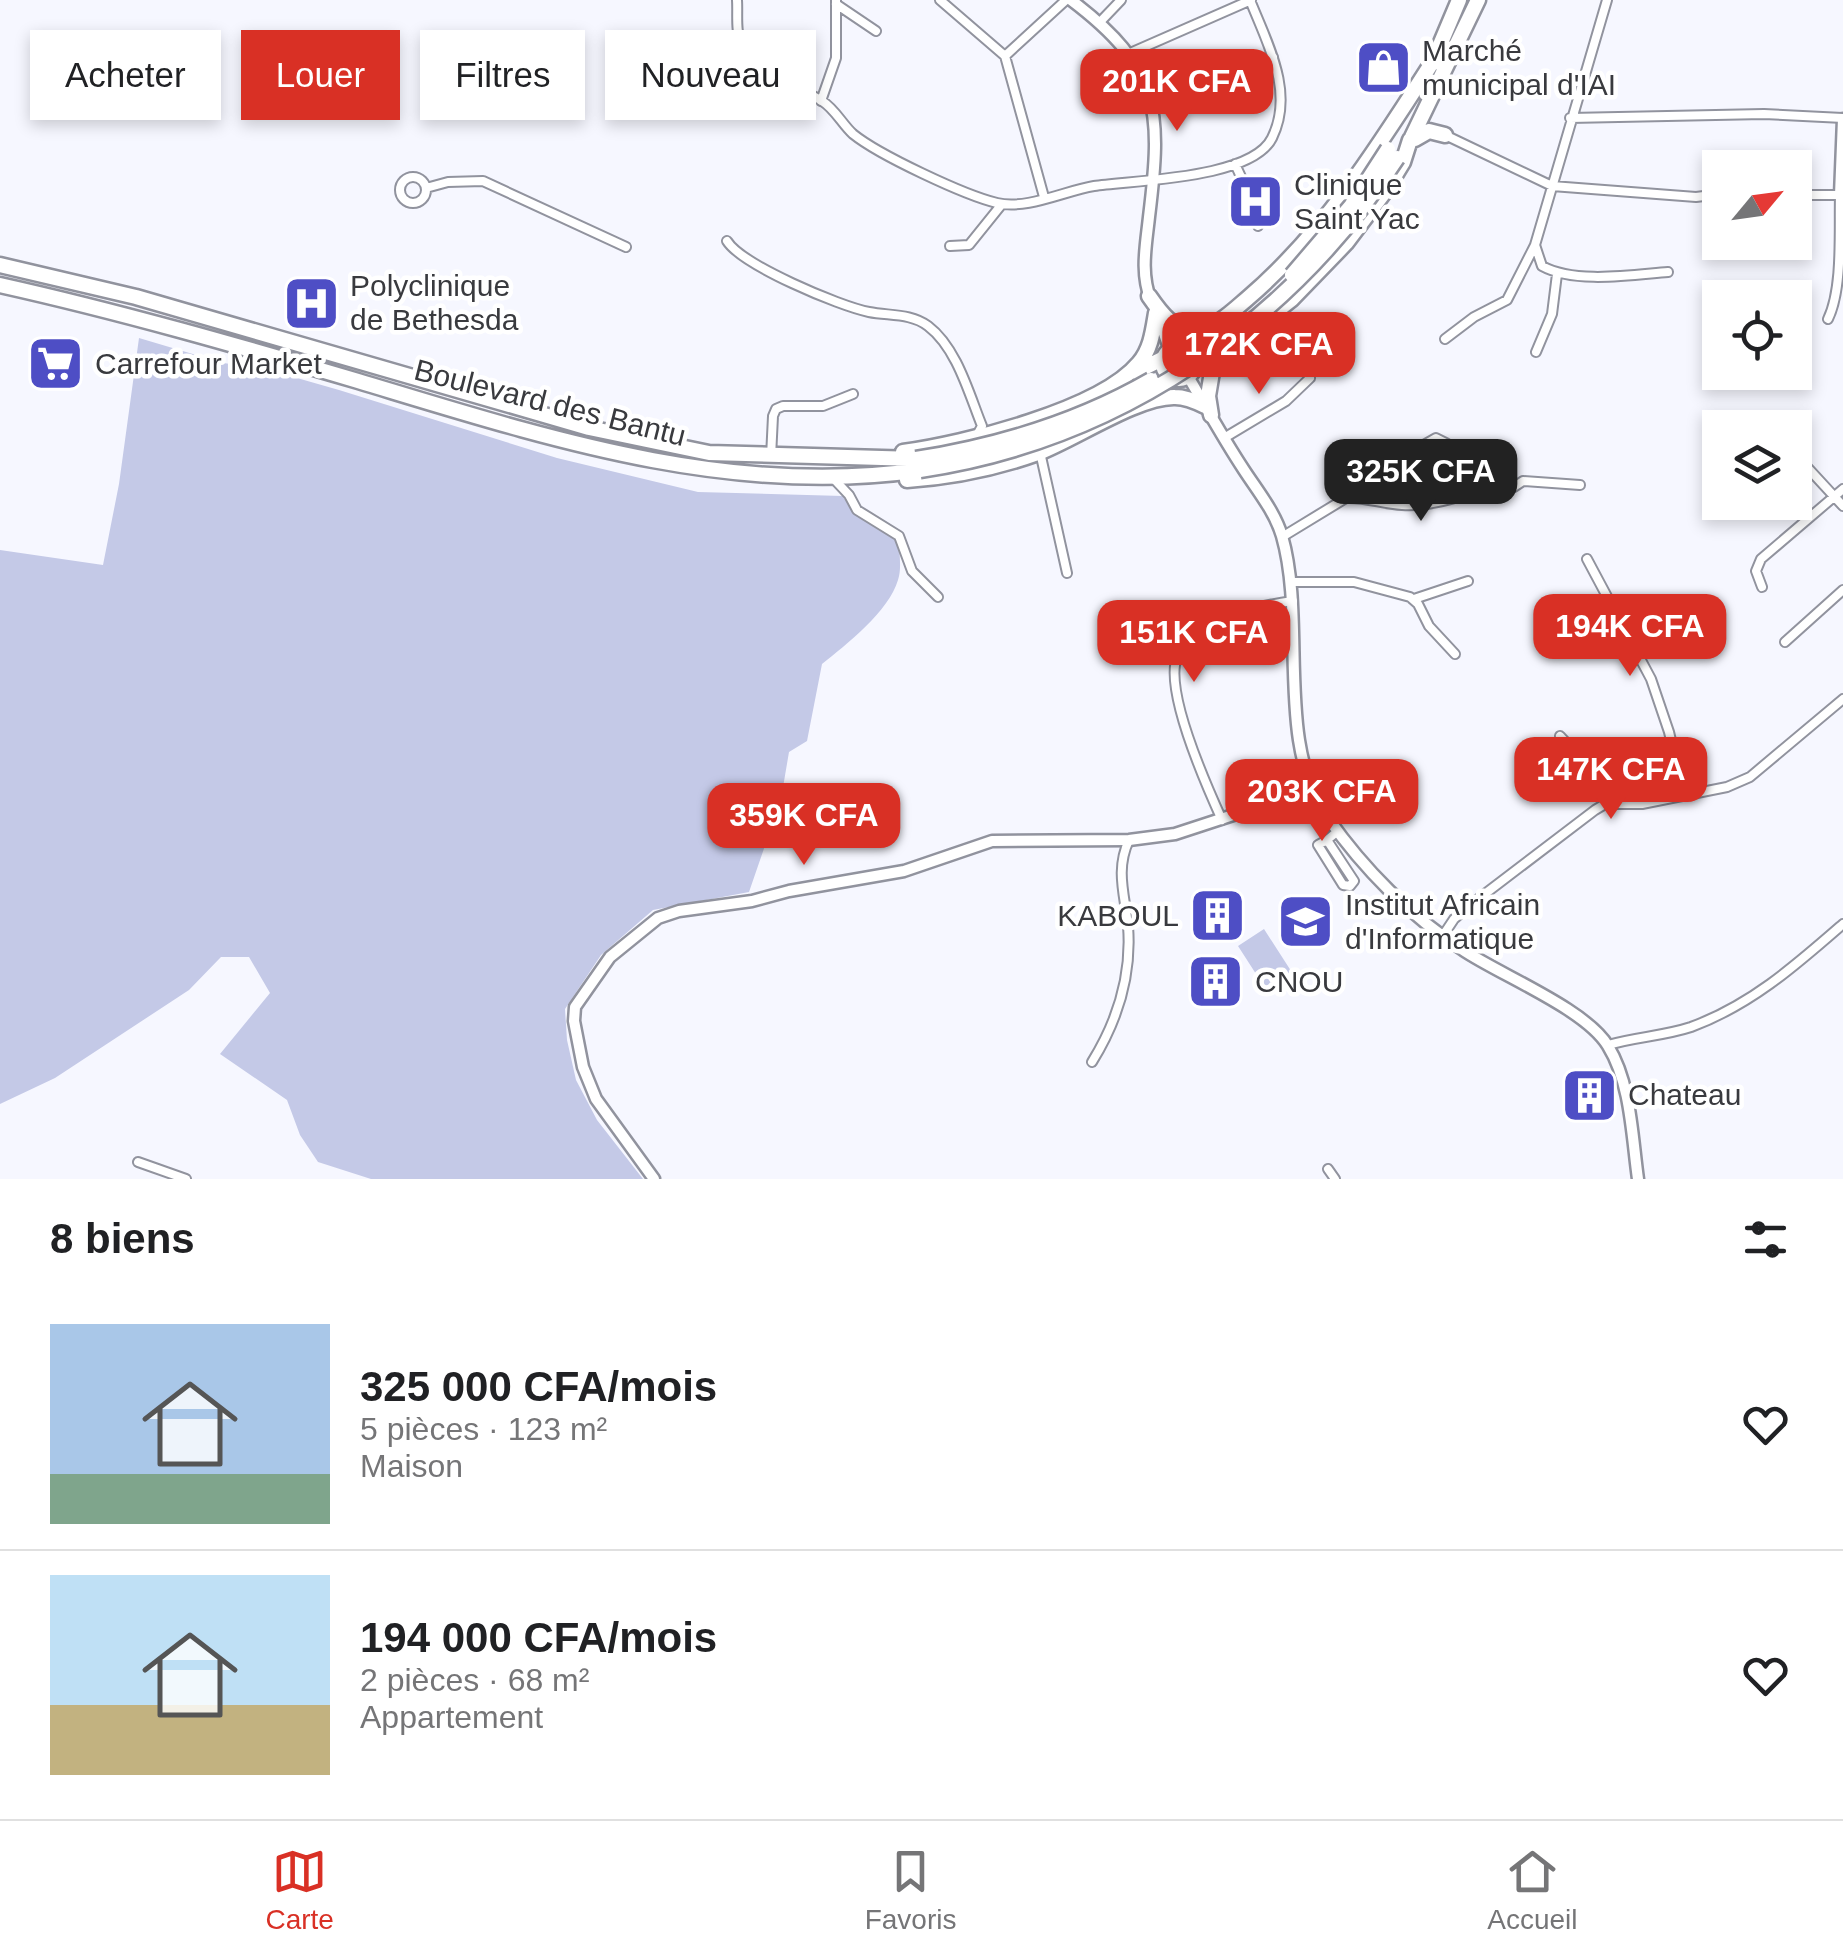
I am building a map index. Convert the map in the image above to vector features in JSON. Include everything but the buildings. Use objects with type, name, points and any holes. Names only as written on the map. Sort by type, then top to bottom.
[{"type":"highway","points":[[832,477],[874,483],[922,479],[978,470],[1040,452],[1138,406],[1232,346],[1292,299],[1368,215],[1459,0]]},
{"type":"highway","points":[[918,464],[985,458],[1058,435],[1140,398],[1211,354],[1262,315],[1322,259],[1414,137],[1478,0]]},
{"type":"highway","points":[[829,459],[926,449],[1042,417],[1122,379],[1209,327],[1264,284],[1313,234],[1383,140],[1435,58]]},
{"type":"highway","points":[[1414,137],[1434,131],[1445,134]]},
{"type":"highway","name":"Boulevard des Bantu","points":[[0,266],[136,297],[589,428],[708,453],[918,464]]},
{"type":"highway","name":"Boulevard des Bantu","points":[[0,285],[90,304],[546,437],[721,472],[832,477],[918,464]]},
{"type":"highway","points":[[1149,296],[1167,319],[1178,326],[1195,330],[1209,327]]},
{"type":"highway","points":[[1122,379],[1145,354],[1158,318]]},
{"type":"highway","points":[[1138,406],[1173,397],[1204,405],[1209,375],[1232,346]]},
{"type":"street","points":[[737,0],[739,36],[745,49],[796,89],[822,100],[856,136],[884,153],[1002,204],[1234,164],[1255,156],[1274,135],[1281,96],[1273,57],[1250,0],[1128,54]]},
{"type":"street","points":[[940,0],[1006,56],[1044,197]]},
{"type":"street","points":[[1006,56],[1068,0],[1100,22],[1144,80],[1157,134],[1143,265],[1149,296],[1171,351],[1164,372],[1188,376]]},
{"type":"street","points":[[1100,22],[1122,0]]},
{"type":"street","points":[[1445,339],[1507,300],[1536,245],[1607,0]]},
{"type":"street","points":[[822,100],[836,58],[836,2]]},
{"type":"street","points":[[836,2],[876,30]]},
{"type":"street","points":[[1152,102],[1273,57]]},
{"type":"street","points":[[1570,118],[1764,114],[1843,119],[1840,280],[1835,309],[1828,319]]},
{"type":"street","points":[[1445,134],[1552,186],[1702,196]]},
{"type":"street","points":[[1234,164],[1249,194],[1258,226]]},
{"type":"street","points":[[426,188],[448,182],[483,181],[626,247]]},
{"type":"street","points":[[1812,195],[1842,196]]},
{"type":"street","points":[[950,246],[970,245],[1002,204]]},
{"type":"street","points":[[727,241],[747,261],[814,293],[868,312],[914,318],[932,329],[953,359],[982,426],[975,438]]},
{"type":"street","points":[[1536,245],[1542,266],[1558,274],[1598,277],[1668,272]]},
{"type":"street","points":[[1536,352],[1552,314],[1558,274]]},
{"type":"street","points":[[1171,351],[1194,353],[1188,376],[1282,536],[1291,582],[1297,708],[1309,785],[1338,832],[1387,886],[1442,937],[1574,1014],[1600,1035],[1608,1045],[1624,1092],[1638,1179]]},
{"type":"street","points":[[1224,438],[1286,402],[1310,378]]},
{"type":"street","points":[[770,457],[772,416],[776,409],[823,406],[853,394]]},
{"type":"street","points":[[1282,536],[1346,498],[1366,478],[1436,438],[1446,443],[1489,488]]},
{"type":"street","points":[[1040,452],[1067,573]]},
{"type":"street","points":[[1812,472],[1843,506]]},
{"type":"street","points":[[832,477],[857,510],[899,536],[912,571],[938,598]]},
{"type":"street","points":[[1346,498],[1368,497],[1418,506],[1489,488],[1514,487],[1523,481],[1580,485]]},
{"type":"street","points":[[1762,587],[1756,570],[1761,559],[1843,488]]},
{"type":"street","points":[[1587,559],[1651,678],[1670,732],[1684,795]]},
{"type":"street","points":[[1291,582],[1354,582],[1414,599],[1468,581]]},
{"type":"street","points":[[1786,642],[1843,590]]},
{"type":"street","points":[[1414,599],[1429,626],[1455,654]]},
{"type":"street","points":[[1222,820],[1202,777],[1183,716],[1174,684],[1176,657],[1186,641],[1214,624],[1293,601]]},
{"type":"street","points":[[1442,937],[1454,919],[1594,810],[1613,804],[1642,804],[1738,782],[1786,749],[1843,700]]},
{"type":"street","points":[[1560,736],[1589,767],[1613,804]]},
{"type":"street","points":[[654,1179],[596,1099],[583,1068],[574,1020],[576,1007],[597,974],[644,926],[678,911],[752,901],[904,871],[992,841],[1128,840],[1175,834],[1309,785]]},
{"type":"street","points":[[1327,840],[1354,882],[1350,886],[1343,886],[1318,846],[1338,832]]},
{"type":"street","points":[[1092,1062],[1107,1038],[1126,986],[1128,930],[1120,878],[1121,858],[1128,840]]},
{"type":"street","points":[[1608,1045],[1687,1028],[1751,998],[1843,924]]},
{"type":"street","points":[[138,1162],[186,1179]]},
{"type":"street","points":[[1328,1168],[1335,1179]]},
{"type":"shaded area","points":[[139,338],[223,363],[262,368],[339,390],[557,458],[698,492],[843,496],[861,516],[899,540],[900,571],[886,604],[822,664],[807,741],[789,752],[781,799],[749,892],[653,910],[601,955],[565,1009],[576,1080],[597,1120],[643,1179],[371,1179],[318,1162],[300,1135],[287,1100],[220,1054],[270,993],[249,957],[221,957],[189,990],[55,1078],[0,1104],[0,550],[103,565],[119,484]]},
{"type":"shaded area","points":[[1264,929],[1293,974],[1267,991],[1238,946]]},
{"type":"place","name":"Marché municipal d'IAI","points":[[1383,68]]},
{"type":"place","name":"Clinique Saint Yac","points":[[1255,202]]},
{"type":"place","name":"Polyclinique de Bethesda","points":[[311,303]]},
{"type":"place","name":"Carrefour Market","points":[[56,364]]},
{"type":"place","name":"KABOUL","points":[[1218,916]]},
{"type":"place","name":"Institut Africain d'Informatique","points":[[1306,922]]},
{"type":"place","name":"CNOU","points":[[1216,982]]},
{"type":"place","name":"Chateau","points":[[1589,1095]]}]
